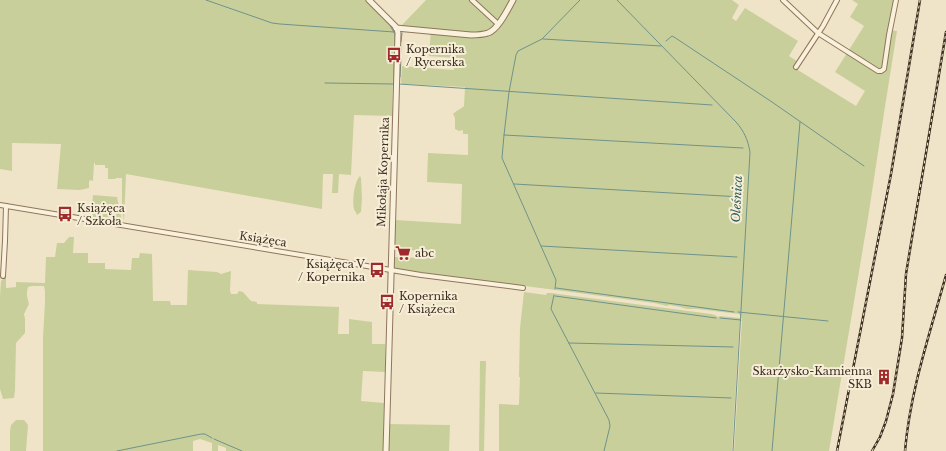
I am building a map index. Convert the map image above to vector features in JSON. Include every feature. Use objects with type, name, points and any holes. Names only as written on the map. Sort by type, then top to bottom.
[{"type":"street","points":[[369,0],[396,28],[481,35],[494,30],[513,0]]},
{"type":"street","points":[[472,0],[498,24]]},
{"type":"street","points":[[783,0],[818,33],[882,71],[884,69],[896,0]]},
{"type":"street","points":[[796,67],[837,0]]},
{"type":"street","name":"Mikołaja Kopernika","points":[[386,451],[398,34],[396,28]]},
{"type":"street","name":"Książęca","points":[[0,205],[421,275],[523,288]]},
{"type":"street","points":[[3,276],[6,206]]},
{"type":"green space","points":[[0,0],[367,0],[389,22],[394,35],[392,116],[354,115],[351,175],[339,174],[338,193],[332,193],[333,174],[323,174],[322,209],[126,174],[124,221],[122,209],[122,178],[108,179],[108,168],[105,168],[105,165],[95,165],[94,163],[93,181],[90,180],[89,188],[80,190],[57,189],[61,144],[12,143],[12,171],[0,169]]},
{"type":"green space","points":[[426,0],[732,0],[739,5],[732,18],[736,21],[745,8],[798,41],[789,56],[797,61],[793,67],[856,106],[865,91],[835,72],[864,26],[850,17],[858,4],[852,0],[894,0],[890,30],[897,31],[868,218],[829,451],[734,451],[742,319],[739,314],[687,309],[669,305],[667,306],[394,268],[394,257],[422,258],[422,251],[394,249],[395,220],[461,224],[462,184],[427,182],[428,153],[468,155],[468,134],[463,134],[463,130],[459,131],[455,129],[455,118],[453,114],[464,106],[465,87],[402,84],[401,81],[402,66],[454,70],[454,58],[429,56],[431,29],[401,26]]},
{"type":"green space","points":[[360,176],[362,198],[361,212],[357,215],[353,206],[353,197],[356,183]]},
{"type":"green space","points":[[93,195],[117,197],[122,221],[120,223],[91,218]]},
{"type":"green space","points":[[69,237],[74,237],[73,253],[88,253],[88,263],[105,263],[105,269],[131,270],[132,258],[139,258],[140,253],[152,254],[153,301],[170,301],[171,305],[187,305],[188,270],[217,272],[221,274],[231,271],[231,294],[237,294],[239,291],[243,292],[251,301],[257,302],[257,304],[339,307],[338,334],[349,334],[349,319],[372,322],[372,344],[385,344],[385,372],[363,371],[361,401],[384,403],[383,451],[226,451],[226,448],[218,445],[218,451],[212,451],[212,443],[200,439],[193,441],[193,451],[43,451],[44,286],[28,287],[27,295],[29,304],[24,314],[25,333],[16,343],[14,398],[3,399],[0,389],[1,281],[5,273],[6,288],[16,287],[16,282],[45,283],[46,257],[55,257],[57,243],[64,243]]},
{"type":"green space","points":[[524,292],[546,295],[547,293],[551,293],[711,314],[718,317],[740,318],[732,451],[499,451],[499,404],[519,404],[520,328]]},
{"type":"green space","points":[[480,361],[486,361],[484,451],[479,451]]},
{"type":"green space","points":[[16,420],[24,420],[28,425],[26,451],[10,451],[11,425]]},
{"type":"green space","points":[[388,424],[450,425],[449,451],[388,451]]},
{"type":"waterway","points":[[206,0],[272,23],[394,32]]},
{"type":"waterway","points":[[555,289],[556,280],[502,158],[509,92],[516,55],[518,51],[542,39],[580,0]]},
{"type":"waterway","name":"Oleśnica","points":[[617,0],[736,122],[743,132],[748,144],[750,152],[733,451]]},
{"type":"waterway","points":[[390,25],[395,35],[395,50]]},
{"type":"waterway","points":[[401,42],[402,33]]},
{"type":"waterway","points":[[666,41],[672,36],[674,37],[772,102],[864,166]]},
{"type":"waterway","points":[[543,39],[661,46]]},
{"type":"waterway","points":[[401,47],[401,52]]},
{"type":"waterway","points":[[325,83],[394,84],[394,59]]},
{"type":"waterway","points":[[400,77],[401,59]]},
{"type":"waterway","points":[[399,84],[712,105]]},
{"type":"waterway","points":[[772,451],[800,122]]},
{"type":"waterway","points":[[504,135],[743,148]]},
{"type":"waterway","points":[[514,184],[741,197]]},
{"type":"waterway","points":[[541,246],[737,257]]},
{"type":"waterway","points":[[556,288],[734,312]]},
{"type":"waterway","points":[[554,295],[551,309],[609,420],[610,426],[604,451]]},
{"type":"waterway","points":[[555,296],[716,318]]},
{"type":"waterway","points":[[738,312],[828,321]]},
{"type":"waterway","points":[[720,318],[741,320]]},
{"type":"waterway","points":[[569,343],[733,347]]},
{"type":"waterway","points":[[596,393],[731,398]]},
{"type":"waterway","points":[[117,451],[201,434],[205,434],[212,438]]},
{"type":"waterway","points":[[214,439],[242,451]]},
{"type":"railway","points":[[837,451],[891,174],[920,0]]},
{"type":"railway","points":[[872,451],[880,437],[886,421],[893,394],[902,338],[906,274],[946,32]]},
{"type":"railway","points":[[905,451],[911,406],[916,384],[946,275]]},
{"type":"place","name":"Kopernika / Rycerska","points":[[394,55]]},
{"type":"place","name":"Książęca / Szkoła","points":[[65,214]]},
{"type":"place","name":"abc","points":[[403,253]]},
{"type":"place","name":"Książęca V / Kopernika","points":[[377,270]]},
{"type":"place","name":"Kopernika / Książeca","points":[[387,302]]},
{"type":"place","name":"Skarżysko-Kamienna SKB","points":[[884,377]]}]
